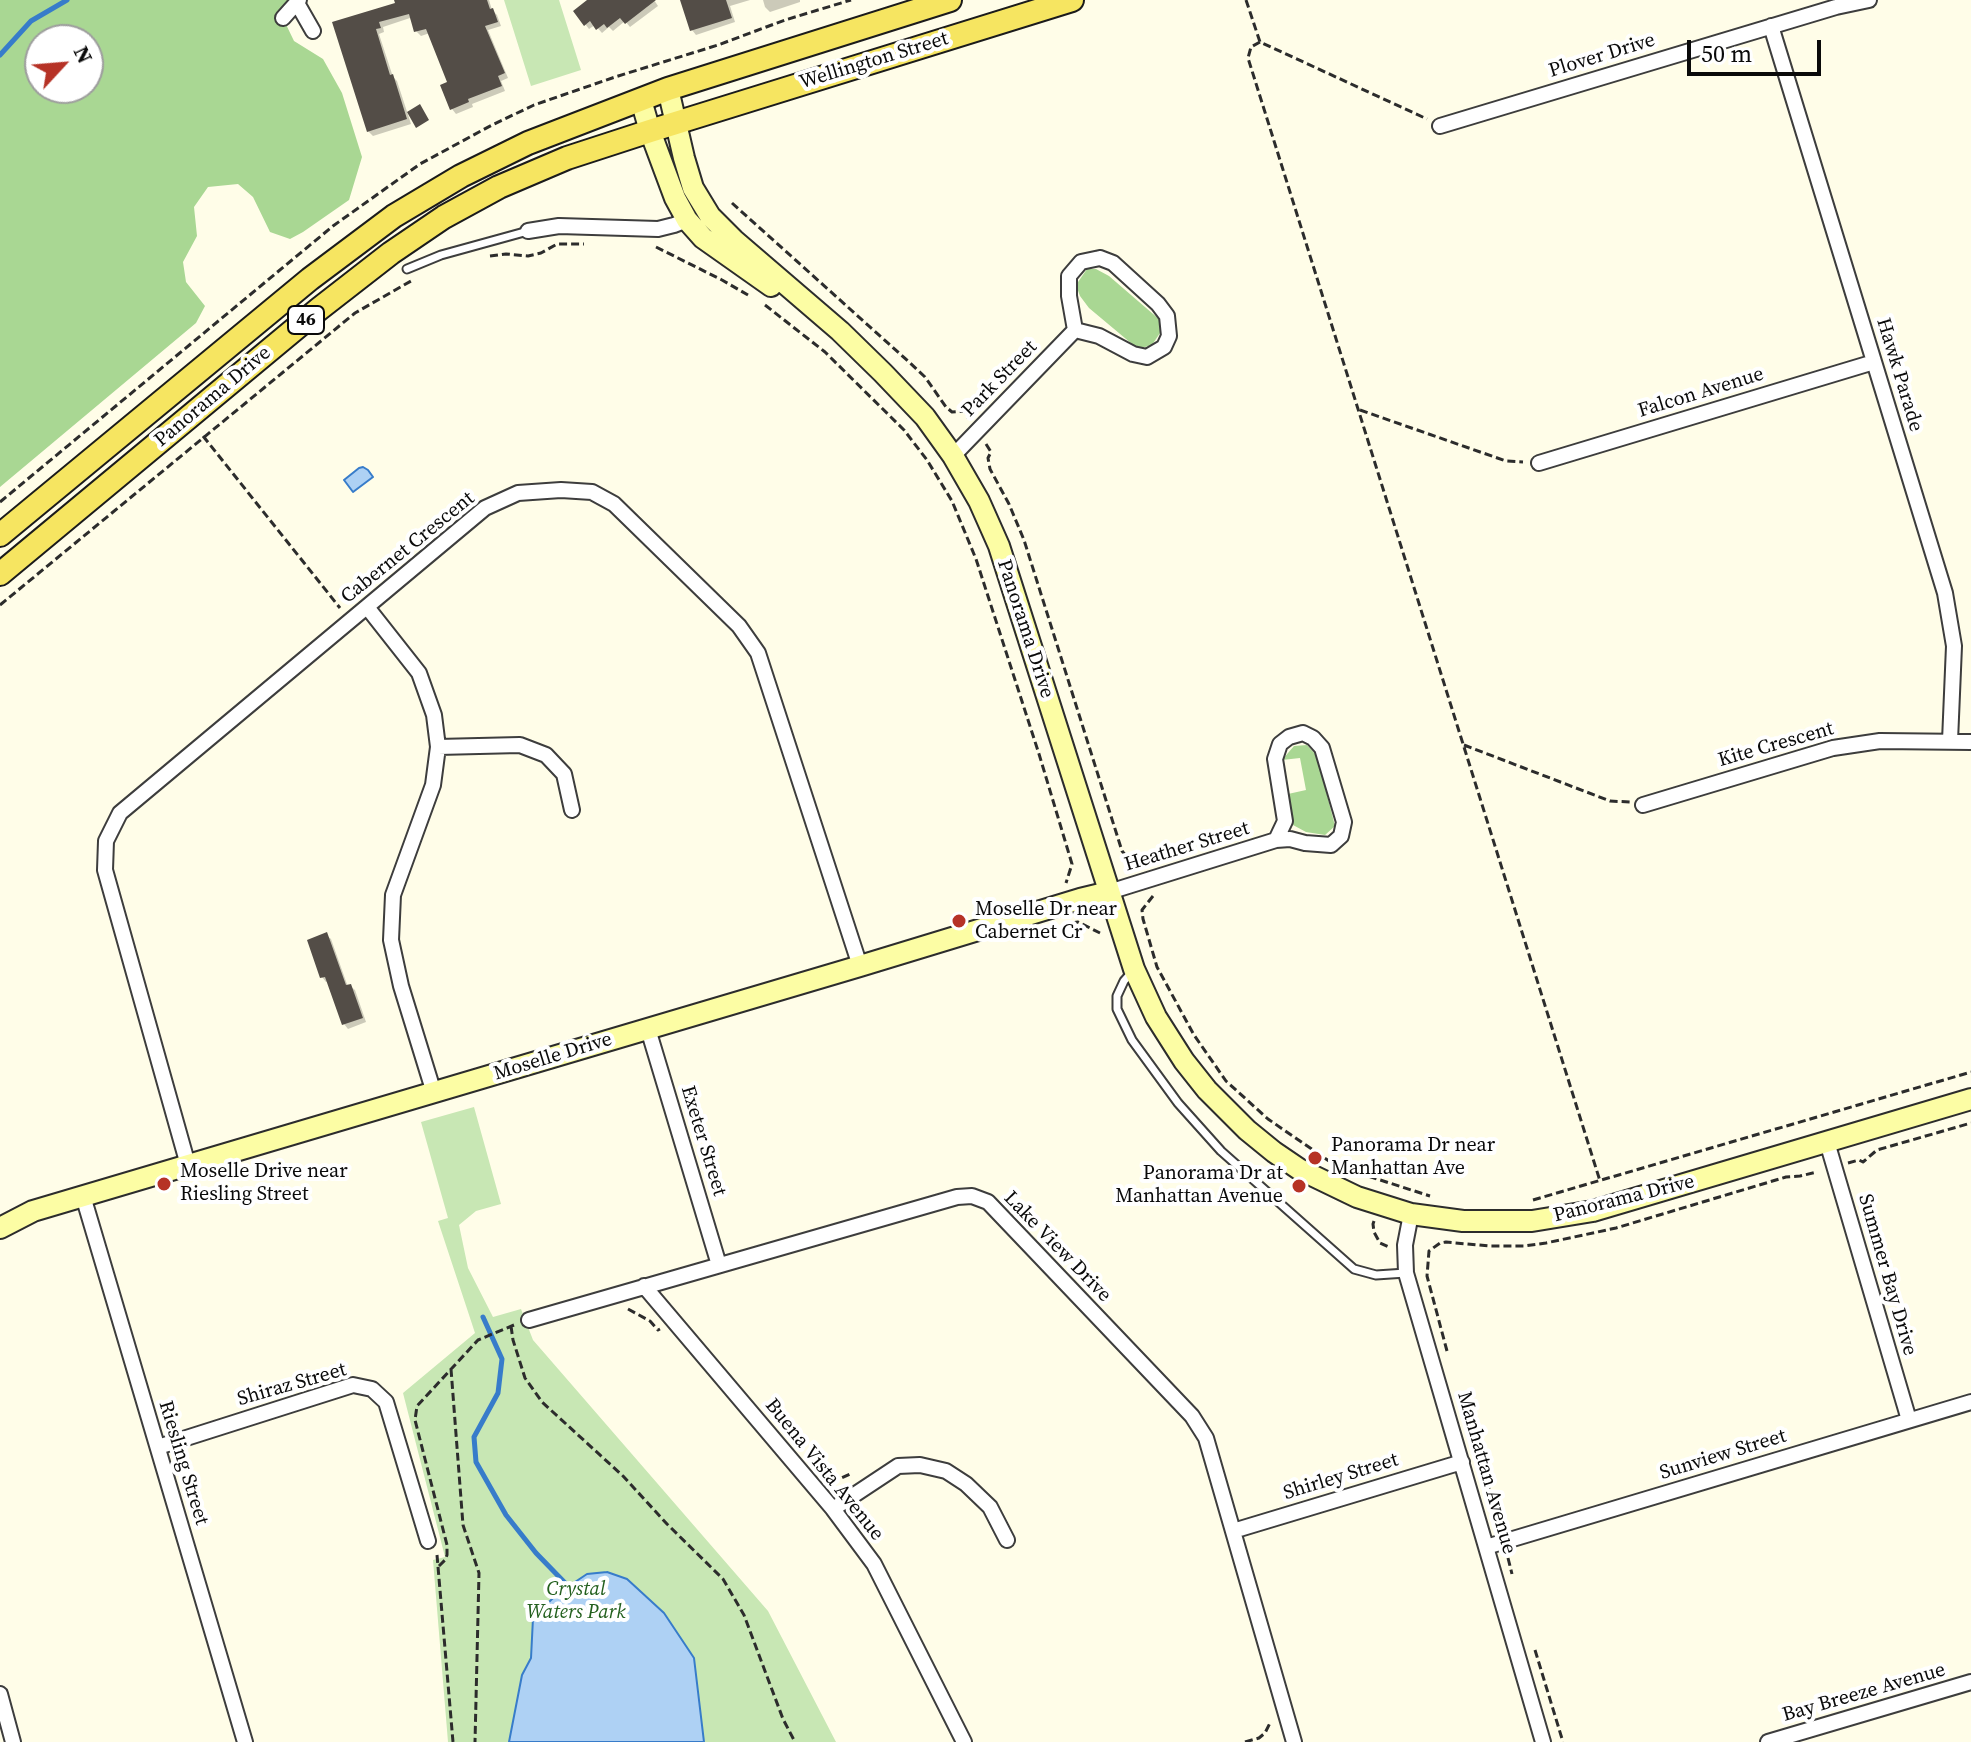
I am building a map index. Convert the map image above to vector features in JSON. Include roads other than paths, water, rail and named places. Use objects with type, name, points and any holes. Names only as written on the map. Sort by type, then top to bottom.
[{"type":"main road","name":"Wellington Street","points":[[668,89],[950,0]]},
{"type":"main road","name":"Wellington Street","points":[[676,123],[1072,0]]},
{"type":"main road","name":"Panorama Drive","points":[[0,535],[310,279],[394,216],[461,176],[528,143],[668,89]]},
{"type":"main road","name":"Panorama Drive","points":[[0,574],[319,309],[391,253],[444,217],[499,187],[567,158],[676,123]]},
{"type":"street","name":"Plover Drive","points":[[1440,126],[1771,26],[1869,0]]},
{"type":"street","points":[[283,18],[298,2],[313,31]]},
{"type":"street","name":"Hawk Parade","points":[[1771,26],[1945,593],[1954,646],[1950,741]]},
{"type":"street","name":"Panorama Drive","points":[[668,89],[693,188],[710,216],[840,331],[925,417],[953,456],[979,501],[999,546],[1134,969],[1156,1017],[1184,1061],[1207,1090],[1247,1130],[1287,1160],[1357,1197],[1411,1214],[1463,1221],[1532,1221],[1593,1211],[1971,1099]]},
{"type":"street","name":"Panorama Drive","points":[[641,100],[675,198],[687,220],[703,238],[738,264],[840,331]]},
{"type":"street","points":[[528,231],[559,226],[658,229],[687,220]]},
{"type":"street","points":[[1100,258],[1113,263],[1158,304],[1167,316],[1169,336],[1164,347],[1147,357],[1133,354],[1099,336],[1075,330],[1069,276],[1081,262],[1100,258]]},
{"type":"street","name":"Park Street","points":[[953,456],[1075,330]]},
{"type":"street","name":"Falcon Avenue","points":[[1539,463],[1874,362]]},
{"type":"street","name":"Cabernet Crescent","points":[[188,1165],[105,870],[106,841],[120,813],[485,508],[518,493],[561,490],[592,492],[614,504],[739,626],[758,653],[860,966]]},
{"type":"street","points":[[367,607],[419,673],[434,715],[438,747],[433,785],[393,895],[391,940],[401,986],[434,1093]]},
{"type":"street","name":"Heather Street","points":[[1109,892],[1276,840],[1331,845],[1341,836],[1344,822],[1322,748],[1303,733],[1289,737],[1280,744],[1275,759],[1285,821],[1276,840]]},
{"type":"street","name":"Kite Crescent","points":[[1643,805],[1833,748],[1880,741],[1971,742]]},
{"type":"street","points":[[438,747],[520,745],[546,755],[564,774],[572,810]]},
{"type":"street","name":"Moselle Drive","points":[[0,1228],[33,1211],[1109,892]]},
{"type":"street","name":"Exeter Street","points":[[648,1029],[719,1265]]},
{"type":"street","name":"Summer Bay Drive","points":[[1827,1142],[1909,1420]]},
{"type":"street","name":"Riesling Street","points":[[83,1196],[245,1742]]},
{"type":"street","name":"Lake View Drive","points":[[529,1320],[957,1197],[972,1196],[988,1202],[1192,1416],[1206,1438],[1294,1742]]},
{"type":"street","name":"Manhattan Avenue","points":[[1411,1214],[1405,1245],[1406,1273],[1543,1742]]},
{"type":"street","name":"Buena Vista Avenue","points":[[644,1286],[833,1509],[874,1564],[964,1742]]},
{"type":"street","name":"Shiraz Street","points":[[158,1447],[353,1385],[372,1389],[386,1402],[428,1541]]},
{"type":"street","name":"Sunview Street","points":[[1486,1547],[1971,1402]]},
{"type":"street","name":"Shirley Street","points":[[1233,1531],[1462,1462]]},
{"type":"street","points":[[833,1509],[898,1466],[920,1465],[946,1471],[966,1484],[990,1507],[1007,1540]]},
{"type":"street","name":"Bay Breeze Avenue","points":[[1768,1742],[1971,1682]]},
{"type":"street","points":[[0,1694],[13,1742]]},
{"type":"lane","points":[[407,269],[453,251],[528,231]]},
{"type":"lane","points":[[1134,969],[1117,996],[1117,1009],[1132,1040],[1187,1113],[1221,1151],[1354,1269],[1376,1275],[1406,1273]]},
{"type":"water","points":[[363,467],[373,477],[353,492],[344,480]]},
{"type":"water","points":[[607,1572],[627,1579],[664,1613],[694,1658],[704,1742],[509,1742],[522,1675],[531,1658],[533,1618],[557,1594],[587,1574]]},
{"type":"waterway","points":[[0,55],[31,21],[67,0]]},
{"type":"waterway","points":[[483,1317],[502,1359],[498,1393],[474,1437],[476,1462],[506,1515],[536,1553],[569,1587]]},
{"type":"place","name":"Moselle Dr near Cabernet Cr","points":[[959,921]]},
{"type":"place","name":"Panorama Dr near Manhattan Ave","points":[[1315,1158]]},
{"type":"place","name":"Moselle Drive near Riesling Street","points":[[164,1184]]},
{"type":"place","name":"Panorama Dr at Manhattan Avenue","points":[[1299,1186]]},
{"type":"park label","name":"Crystal Waters Park","points":[[576,1602]]}]
